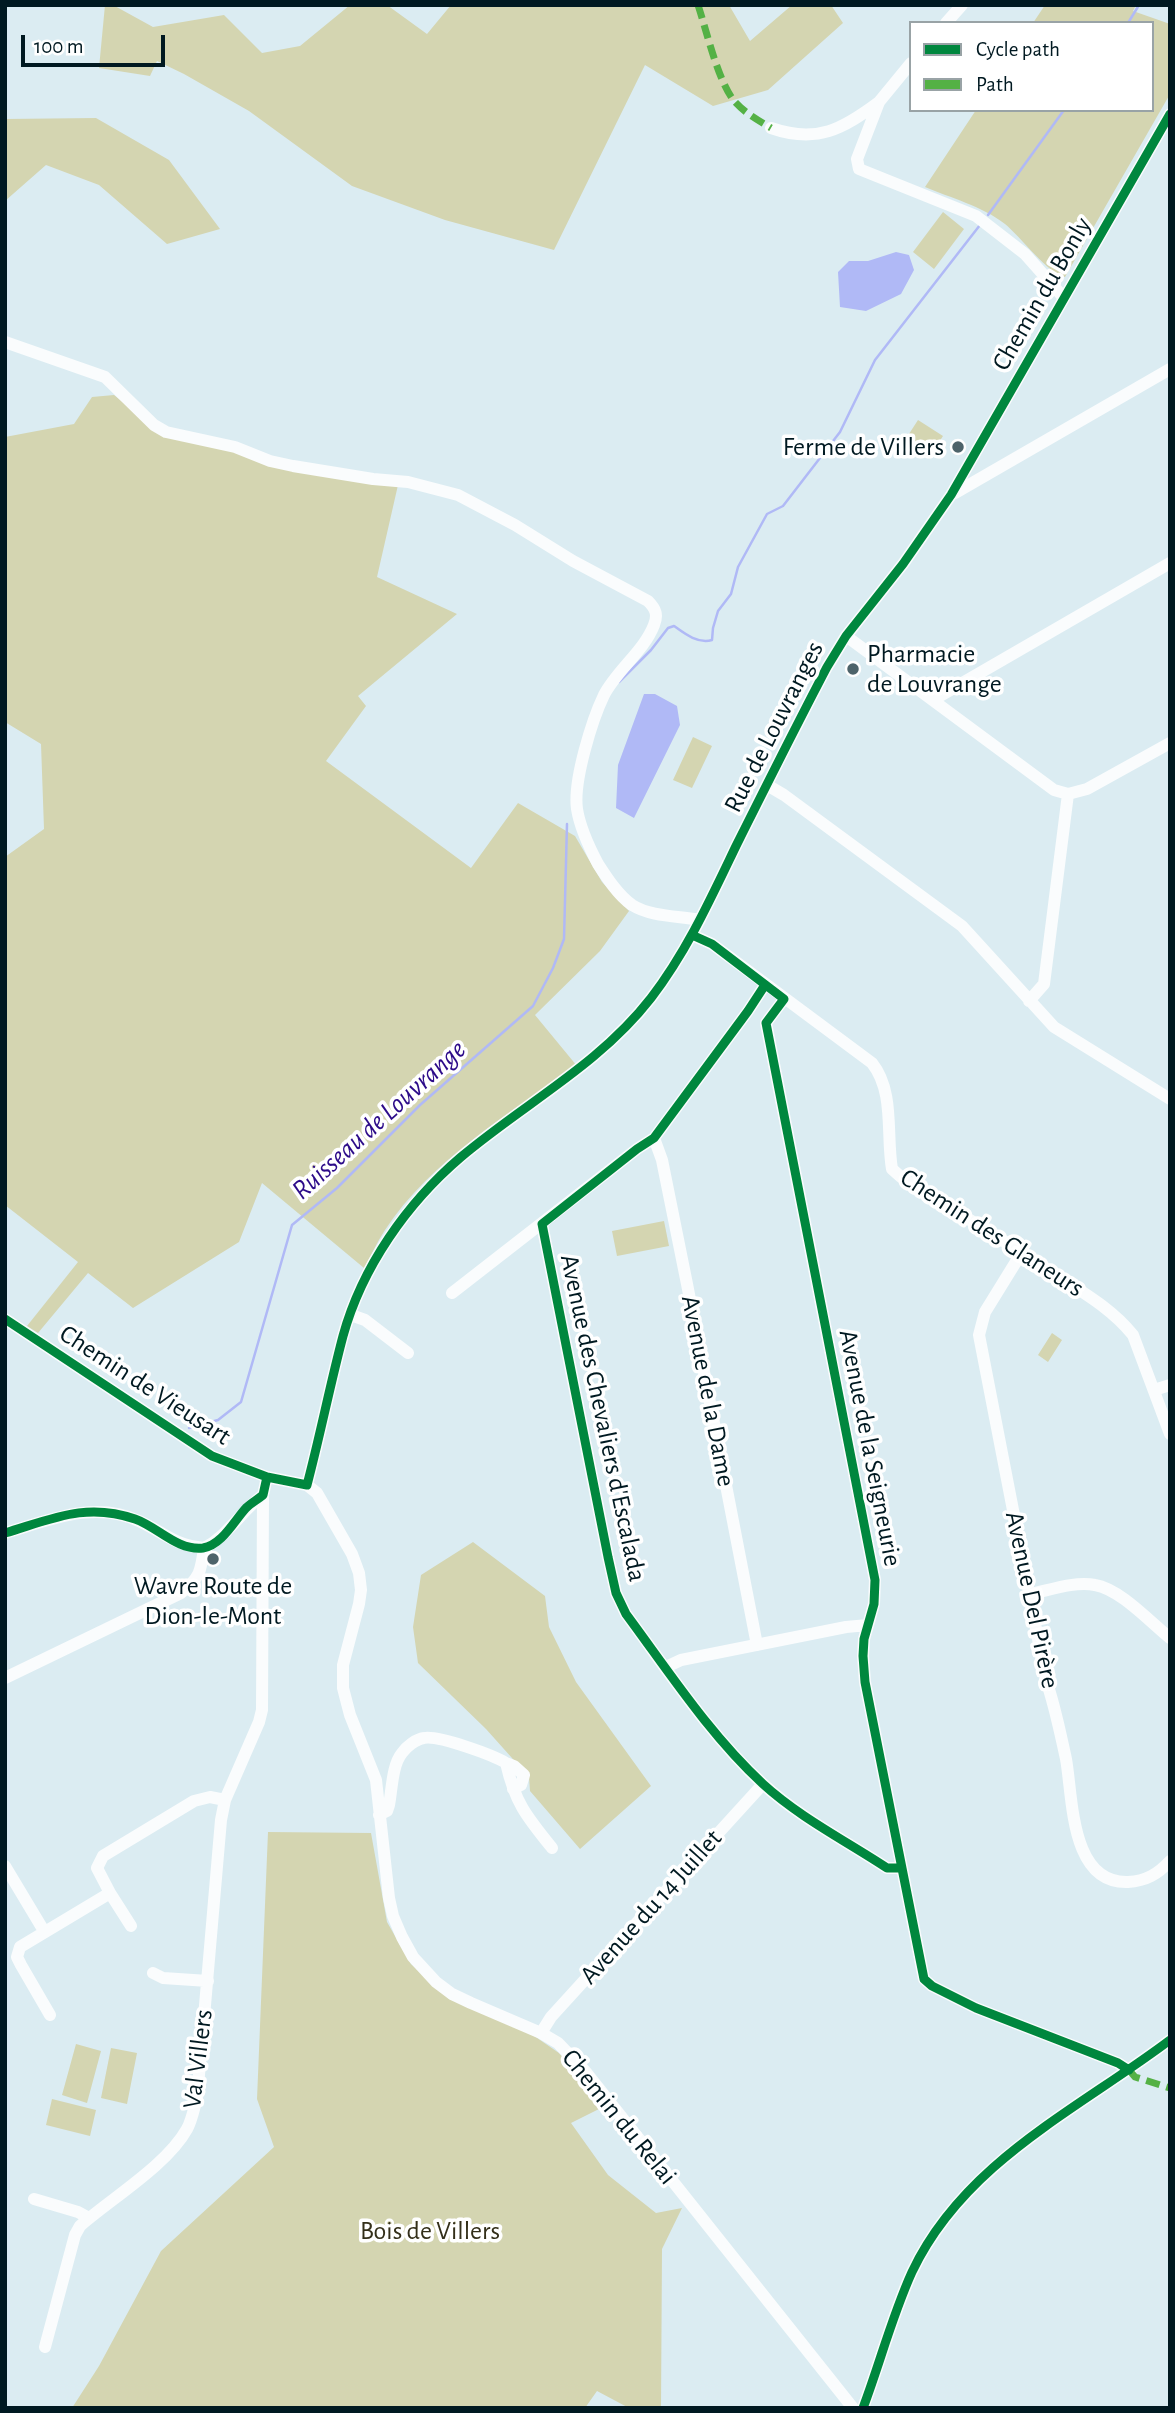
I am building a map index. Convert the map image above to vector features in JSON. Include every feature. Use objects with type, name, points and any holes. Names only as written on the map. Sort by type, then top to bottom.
[{"type":"street","points":[[948,21],[962,5]]},
{"type":"street","points":[[771,128],[815,135],[854,121],[879,102],[909,65]]},
{"type":"street","points":[[879,102],[857,159],[859,169],[976,216],[1025,254],[1064,298]]},
{"type":"street","name":"Chemin du Bonly","points":[[951,495],[1170,114]]},
{"type":"street","points":[[5,342],[104,377],[154,425],[166,432],[226,444],[270,461],[293,466],[408,482],[458,495],[648,601],[657,614],[654,624],[649,635],[606,691],[597,711],[580,774],[577,806],[592,852],[606,877],[625,899],[642,910],[700,920]]},
{"type":"street","name":"Rue de Louvranges","points":[[307,1485],[344,1335],[374,1265],[393,1232],[423,1194],[460,1158],[567,1079],[617,1037],[650,998],[692,935],[766,785],[845,636],[903,564],[951,495],[1170,369]]},
{"type":"street","points":[[933,700],[1170,563]]},
{"type":"street","points":[[845,636],[1054,790],[1068,793],[1087,789],[1170,743]]},
{"type":"street","points":[[766,785],[784,795],[962,926],[1054,1027],[1170,1099]]},
{"type":"street","points":[[1029,1001],[1044,984],[1068,793]]},
{"type":"street","name":"Chemin des Glaneurs","points":[[692,935],[712,944],[873,1063],[881,1074],[885,1089],[892,1169],[1022,1252],[1122,1322],[1132,1335],[1170,1434]]},
{"type":"street","points":[[452,1293],[654,1138],[765,985]]},
{"type":"street","points":[[748,1011],[766,1023],[784,999]]},
{"type":"street","name":"Avenue de la Seigneurie","points":[[766,1023],[875,1580],[874,1604],[863,1656],[866,1682],[924,1979],[932,1986],[976,2008],[1118,2063],[1129,2070]]},
{"type":"street","name":"Avenue de la Dame","points":[[654,1138],[662,1160],[757,1645]]},
{"type":"street","name":"Avenue des Chevaliers d'Escalada","points":[[541,1224],[616,1593],[626,1614],[726,1745],[763,1784],[887,1868],[902,1868]]},
{"type":"street","name":"Avenue Del Pirère","points":[[1022,1252],[985,1312],[979,1335],[1081,1847],[1098,1873],[1124,1882],[1142,1881],[1160,1872],[1170,1861]]},
{"type":"street","points":[[351,1315],[365,1320],[408,1353]]},
{"type":"street","name":"Chemin de Vieusart","points":[[5,1318],[197,1447],[230,1464],[267,1478],[307,1485]]},
{"type":"street","points":[[1154,1390],[1170,1385]]},
{"type":"street","name":"Val Villers","points":[[45,2347],[80,2225],[164,2157],[186,2130],[197,2098],[221,1820],[225,1800],[259,1723],[263,1697],[263,1495],[267,1478]]},
{"type":"street","name":"Chemin du Relai","points":[[307,1485],[317,1493],[352,1554],[359,1573],[361,1590],[343,1665],[343,1688],[350,1715],[376,1780],[393,1916],[413,1957],[436,1982],[452,1994],[558,2043],[584,2071],[853,2408]]},
{"type":"street","points":[[5,1533],[72,1513],[100,1510],[137,1520],[179,1544],[204,1548],[215,1542],[248,1506],[263,1495]]},
{"type":"street","points":[[5,1678],[181,1592],[195,1581],[204,1548]]},
{"type":"street","points":[[1031,1594],[1093,1584],[1111,1590],[1170,1638]]},
{"type":"street","points":[[666,1667],[681,1660],[868,1625]]},
{"type":"street","points":[[379,1815],[387,1811],[401,1753],[423,1738],[440,1739],[514,1766],[524,1775],[521,1785],[513,1789],[529,1820],[552,1848]]},
{"type":"street","name":"Avenue du 14 Juillet","points":[[541,2033],[551,2017],[763,1784]]},
{"type":"street","points":[[131,1926],[97,1868],[103,1856],[194,1801],[210,1797],[225,1800]]},
{"type":"street","points":[[5,1866],[44,1931]]},
{"type":"street","points":[[50,2015],[17,1957],[20,1947],[110,1893]]},
{"type":"street","name":"Val Villers","points":[[153,1973],[163,1978],[208,1982]]},
{"type":"street","points":[[863,2408],[912,2272],[932,2237],[963,2195],[1021,2143],[1170,2040]]},
{"type":"street","points":[[34,2199],[89,2218]]},
{"type":"green space","points":[[105,5],[113,5],[153,27],[224,15],[262,53],[300,46],[350,5],[387,5],[427,34],[451,5],[729,5],[750,41],[792,5],[831,5],[843,23],[768,90],[713,106],[645,65],[554,250],[445,220],[352,186],[249,111],[157,61],[150,76],[99,68]]},
{"type":"green space","points":[[1045,5],[1136,5],[1133,11],[1170,24],[1170,94],[1065,277],[1051,270],[996,218],[925,187],[975,112],[1154,112],[1154,21],[1034,21]]},
{"type":"green space","points":[[96,118],[169,160],[220,229],[167,244],[99,185],[46,165],[5,201],[5,119]]},
{"type":"green space","points":[[943,212],[964,229],[934,269],[913,252]]},
{"type":"green space","points":[[114,395],[160,431],[398,485],[377,577],[457,614],[358,696],[366,706],[326,761],[471,868],[518,803],[575,836],[602,882],[629,911],[600,951],[535,1015],[577,1066],[473,1139],[425,1181],[385,1230],[364,1268],[262,1183],[239,1242],[133,1308],[88,1273],[38,1333],[27,1326],[78,1262],[5,1205],[5,857],[44,829],[41,744],[5,722],[5,437],[74,424],[92,397]]},
{"type":"green space","points":[[918,420],[943,436],[932,453],[907,437]]},
{"type":"green space","points":[[693,737],[712,746],[692,788],[673,780]]},
{"type":"green space","points":[[664,1221],[669,1246],[617,1256],[612,1231]]},
{"type":"green space","points":[[1052,1333],[1062,1340],[1048,1362],[1038,1355]]},
{"type":"green space","points":[[473,1542],[545,1596],[549,1627],[576,1682],[651,1786],[580,1849],[530,1791],[529,1777],[486,1729],[418,1663],[413,1627],[421,1575]]},
{"type":"green space","name":"Bois de Villers","points":[[268,1832],[371,1833],[387,1922],[411,1964],[449,1999],[527,2031],[559,2053],[605,2106],[571,2123],[608,2175],[656,2213],[682,2208],[662,2249],[661,2408],[629,2408],[597,2391],[585,2408],[72,2408],[99,2366],[161,2251],[274,2147],[257,2099]]},
{"type":"green space","points":[[76,2044],[101,2051],[87,2103],[62,2095]]},
{"type":"green space","points":[[111,2048],[137,2053],[127,2104],[101,2098]]},
{"type":"green space","points":[[52,2099],[96,2110],[90,2136],[46,2125]]},
{"type":"water","points":[[896,252],[909,255],[914,270],[901,294],[866,311],[840,307],[838,272],[849,261],[868,261]]},
{"type":"water","points":[[644,694],[655,694],[677,706],[680,725],[634,818],[616,808],[618,765]]},
{"type":"waterway","name":"Ruisseau de Louvrange","points":[[1129,21],[1139,5]]},
{"type":"waterway","name":"Ruisseau de Louvrange","points":[[988,215],[1063,112]]},
{"type":"waterway","name":"Ruisseau de Louvrange","points":[[619,682],[651,650],[668,628],[674,626],[697,639],[712,640],[718,611],[731,594],[738,567],[767,514],[783,506],[840,432],[875,360],[980,225]]},
{"type":"waterway","name":"Ruisseau de Louvrange","points":[[189,1428],[218,1420],[241,1402],[292,1225],[337,1188],[420,1105],[533,1006],[553,968],[564,939],[567,824]]},
{"type":"marked path","points":[[698,5],[718,70],[729,93],[743,110],[771,128]]},
{"type":"marked path","points":[[1129,2070],[1135,2077],[1170,2088]]},
{"type":"cycle path","points":[[5,1319],[212,1456],[267,1477],[307,1485],[343,1336],[351,1310],[374,1261],[405,1216],[441,1175],[485,1137],[608,1044],[631,1022],[664,980],[698,924],[827,667],[846,636],[903,564],[951,495],[1170,114]]},
{"type":"cycle path","points":[[692,935],[712,944],[784,999],[766,1023],[875,1580],[874,1604],[864,1639],[865,1682],[924,1979],[932,1986],[976,2008],[1118,2063],[1129,2070]]},
{"type":"cycle path","points":[[765,985],[654,1138],[542,1224],[608,1557],[616,1593],[626,1614],[708,1724],[763,1784],[807,1818],[887,1868],[902,1868]]},
{"type":"cycle path","points":[[5,1533],[69,1514],[101,1512],[135,1519],[185,1546],[203,1548],[222,1537],[246,1508],[263,1495],[267,1477]]},
{"type":"cycle path","points":[[863,2408],[912,2272],[934,2233],[961,2199],[1026,2141],[1170,2040]]},
{"type":"place","name":"Ferme de Villers","points":[[958,447]]},
{"type":"place","name":"Pharmacie de Louvrange","points":[[853,669]]},
{"type":"place","name":"Wavre Route de Dion-le-Mont","points":[[213,1559]]}]
